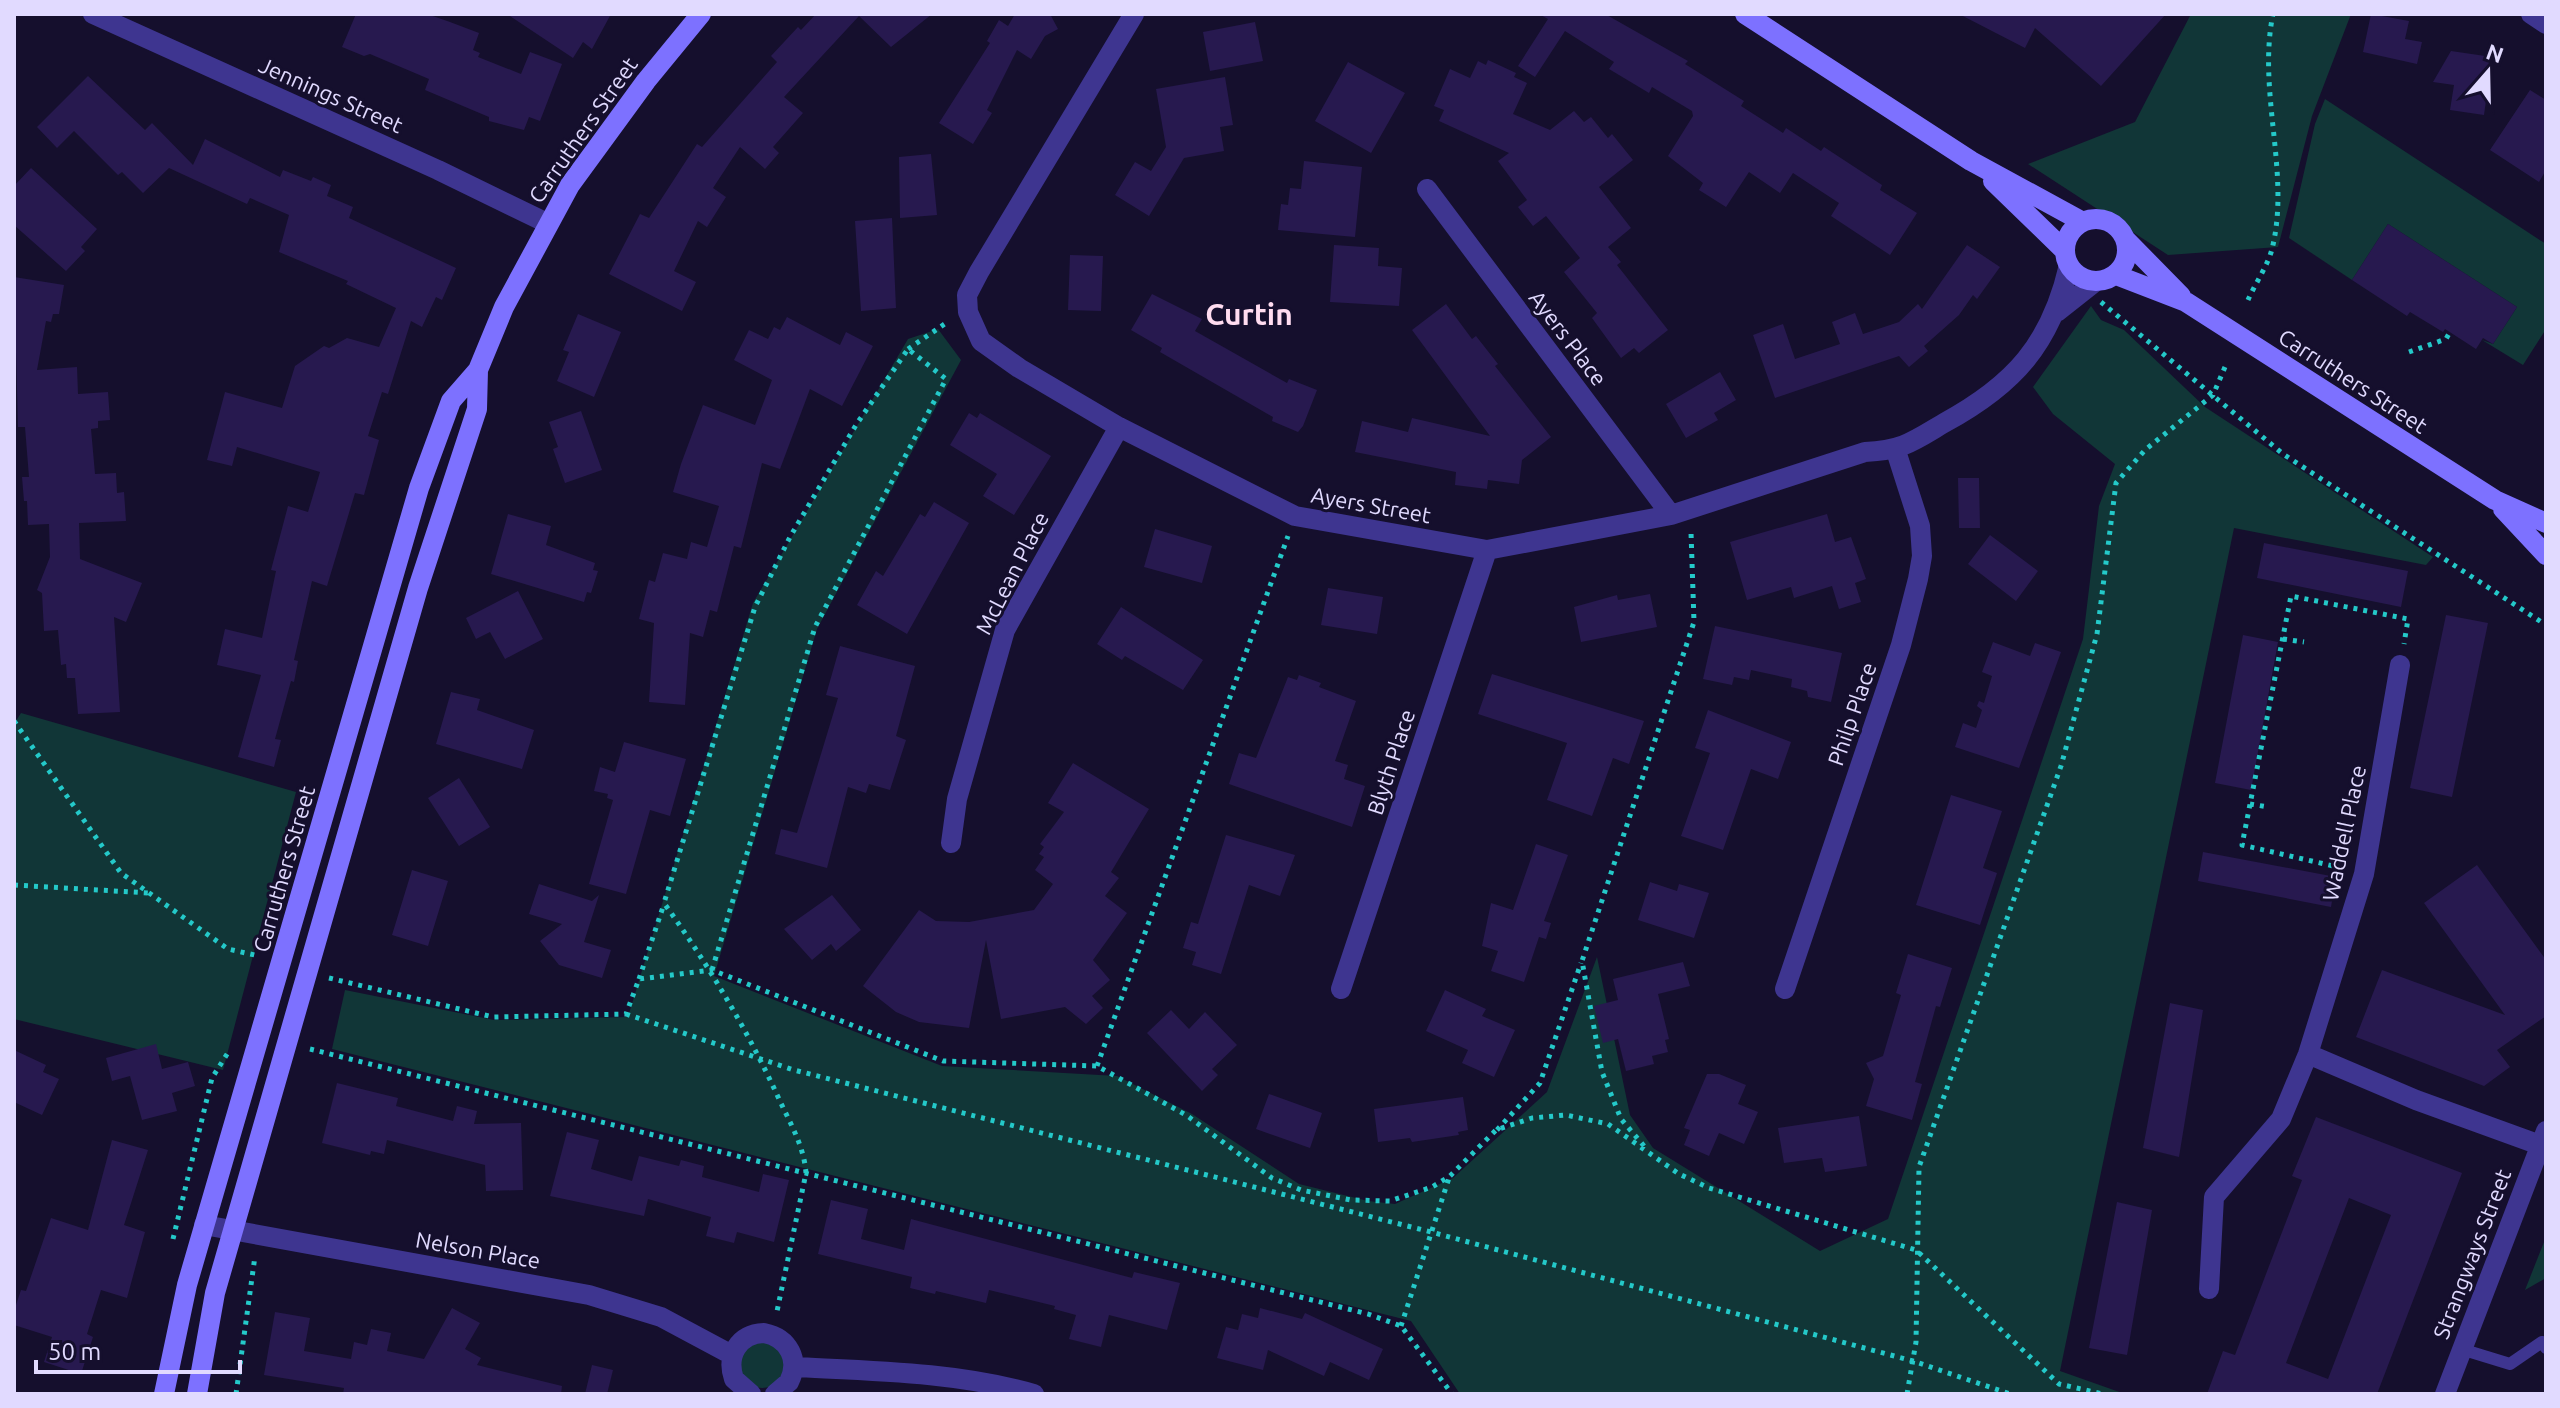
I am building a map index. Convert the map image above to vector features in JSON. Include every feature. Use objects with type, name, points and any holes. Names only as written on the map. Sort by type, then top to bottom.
[{"type":"main road","name":"Carruthers Street","points":[[164,1394],[187,1285],[204,1225],[419,488],[451,401],[478,370],[504,307],[570,185],[646,81],[701,14]]},
{"type":"main road","points":[[1745,14],[1971,161],[2083,222]]},
{"type":"main road","points":[[1971,161],[2067,258],[2075,274],[2096,290],[2116,275],[2127,258],[2126,240],[2121,230],[2103,220],[2083,222],[2071,231],[2067,258]]},
{"type":"main road","name":"Carruthers Street","points":[[2126,240],[2186,302]]},
{"type":"main road","name":"Carruthers Street","points":[[2116,275],[2186,302],[2495,500],[2546,523]]},
{"type":"main road","name":"Carruthers Street","points":[[197,1394],[215,1293],[232,1231],[418,588],[477,409],[478,370]]},
{"type":"main road","name":"Carruthers Street","points":[[2495,500],[2546,555]]},
{"type":"street","name":"Jennings Street","points":[[93,14],[463,181],[547,223]]},
{"type":"street","name":"Ayers Street","points":[[1134,14],[967,295],[970,319],[981,341],[1019,368],[1119,427],[1295,516],[1487,550],[1671,515],[1865,452],[1896,451],[1986,400],[2037,347],[2057,312],[2067,258]]},
{"type":"street","points":[[2531,14],[2546,24]]},
{"type":"street","name":"Ayers Place","points":[[1427,189],[1671,515]]},
{"type":"street","name":"Ayers Street","points":[[2057,312],[2096,290]]},
{"type":"street","name":"McLean Place","points":[[951,843],[957,799],[1005,630],[1119,427]]},
{"type":"street","name":"Philp Place","points":[[1785,989],[1901,645],[1918,579],[1922,556],[1920,526],[1896,451]]},
{"type":"street","name":"Blyth Place","points":[[1341,989],[1487,550]]},
{"type":"street","name":"Waddell Place","points":[[2209,1289],[2214,1197],[2281,1119],[2308,1054],[2364,874],[2400,665]]},
{"type":"street","points":[[2308,1054],[2416,1100],[2543,1138]]},
{"type":"street","name":"Strangways Street","points":[[2445,1394],[2543,1138]]},
{"type":"street","name":"Nelson Place","points":[[204,1225],[589,1295],[661,1317],[732,1355]]},
{"type":"street","points":[[751,1394],[734,1379],[732,1355],[748,1337],[772,1335],[786,1344],[794,1367],[789,1382],[775,1394]]},
{"type":"street","points":[[794,1367],[889,1371],[974,1381],[1034,1394]]},
{"type":"lane","points":[[2461,1349],[2510,1364],[2542,1342],[2546,1348]]},
{"type":"path","points":[[2248,300],[2272,252],[2276,210],[2275,151],[2266,80],[2266,46],[2273,14]]},
{"type":"path","points":[[2096,290],[2108,311],[2283,454],[2546,625]]},
{"type":"path","points":[[626,1014],[664,903],[755,607],[790,537],[856,425],[908,349],[949,321]]},
{"type":"path","points":[[2409,352],[2446,339],[2450,332]]},
{"type":"path","points":[[712,970],[815,627],[946,379],[908,349]]},
{"type":"path","points":[[1907,1394],[1913,1361],[1919,1167],[2061,766],[2097,634],[2116,483],[2145,450],[2213,395],[2225,367]]},
{"type":"path","points":[[1097,1066],[1295,516]]},
{"type":"path","points":[[639,979],[712,970],[943,1061],[1097,1066],[1186,1115],[1272,1178],[1301,1190],[1351,1200],[1390,1201],[1432,1187],[1450,1176],[1540,1083],[1694,622],[1691,522]]},
{"type":"path","points":[[2364,874],[2242,845],[2291,596],[2408,619],[2400,665]]},
{"type":"path","points":[[2283,639],[2304,642]]},
{"type":"path","points":[[14,721],[121,873],[228,949],[259,956]]},
{"type":"path","points":[[2250,804],[2268,807]]},
{"type":"path","points":[[14,885],[152,893]]},
{"type":"path","points":[[664,903],[712,970],[760,1059],[804,1155],[806,1173],[772,1335]]},
{"type":"path","points":[[1582,961],[1602,1072],[1621,1119],[1653,1156]]},
{"type":"path","points":[[327,978],[493,1017],[626,1014],[760,1059],[1431,1232],[1913,1361],[2010,1394]]},
{"type":"path","points":[[306,1064],[309,1040]]},
{"type":"path","points":[[310,1049],[1368,1314],[1401,1326],[1452,1394]]},
{"type":"path","points":[[1496,1130],[1532,1118],[1566,1115],[1588,1118],[1608,1124],[1653,1156],[1709,1188],[1916,1250],[2059,1384],[2103,1394]]},
{"type":"path","points":[[1401,1326],[1450,1176]]},
{"type":"path","points":[[236,1394],[258,1235]]},
{"type":"green space","points":[[2191,14],[2351,14],[2312,116],[2278,247],[2168,255],[2028,164],[2135,122]]},
{"type":"green space","points":[[2325,99],[2546,244],[2546,329],[2523,365],[2482,340],[2493,344],[2517,307],[2388,224],[2352,280],[2289,238],[2315,124]]},
{"type":"green space","points":[[2091,306],[2101,320],[2124,330],[2205,407],[2433,557],[2426,565],[2234,528],[2060,1371],[2125,1394],[1460,1394],[1411,1321],[332,1049],[345,990],[494,1020],[628,1017],[753,603],[908,339],[938,329],[961,360],[817,629],[714,976],[942,1066],[1117,1076],[1192,1114],[1299,1184],[1368,1201],[1395,1204],[1453,1178],[1547,1092],[1597,957],[1630,1115],[1653,1148],[1820,1251],[1888,1219],[2083,639],[2099,506],[2115,464],[2053,414],[2033,387]]},
{"type":"green space","points":[[21,713],[296,792],[223,1070],[14,1019],[14,724]]},
{"type":"green space","points":[[2546,1237],[2546,1278],[2525,1290]]},
{"type":"green space","points":[[762,1342],[778,1349],[785,1365],[778,1381],[762,1388],[746,1381],[739,1365],[746,1349]]},
{"type":"building","points":[[356,14],[427,14],[450,22],[479,33],[473,50],[480,53],[478,57],[521,74],[530,52],[562,64],[540,121],[529,117],[524,130],[489,121],[489,117],[425,90],[429,79],[370,54],[364,56],[342,47]]},
{"type":"building","points":[[507,14],[611,14],[592,49],[583,42],[573,58]]},
{"type":"building","points":[[816,14],[932,14],[891,47],[859,16],[784,97],[803,113],[773,147],[779,153],[765,169],[740,147],[713,188],[726,197],[707,227],[698,221],[674,271],[696,282],[682,311],[609,274],[640,214],[649,218],[697,144],[702,147],[777,62],[771,56],[798,27],[801,30]]},
{"type":"building","points":[[1015,14],[1050,14],[1058,29],[1045,36],[1031,59],[1017,50],[987,110],[992,113],[973,144],[939,123],[990,43],[987,41],[999,20],[1008,26]]},
{"type":"building","points":[[1539,14],[1605,14],[1688,61],[1685,64],[1744,101],[1741,106],[1783,133],[1786,128],[1821,151],[1824,147],[1882,185],[1880,190],[1917,213],[1890,255],[1831,216],[1839,203],[1793,173],[1780,193],[1749,172],[1726,207],[1699,190],[1703,183],[1668,156],[1693,116],[1692,111],[1652,87],[1649,93],[1609,69],[1614,62],[1565,31],[1535,77],[1518,66],[1548,19]]},
{"type":"building","points":[[1959,14],[2166,14],[2101,86],[2035,28],[2025,48]]},
{"type":"building","points":[[2371,14],[2409,21],[2405,39],[2422,42],[2417,64],[2363,52]]},
{"type":"building","points":[[1255,22],[1263,61],[1210,71],[1203,32]]},
{"type":"building","points":[[2451,51],[2492,57],[2484,115],[2450,110],[2454,85],[2433,82]]},
{"type":"building","points":[[1488,60],[1516,73],[1514,77],[1527,83],[1513,114],[1550,130],[1574,111],[1584,122],[1591,117],[1608,138],[1612,134],[1633,160],[1599,187],[1631,228],[1608,247],[1621,262],[1617,265],[1668,330],[1639,353],[1634,348],[1621,358],[1592,318],[1597,313],[1564,272],[1580,258],[1546,216],[1533,226],[1518,207],[1527,200],[1498,161],[1509,153],[1439,121],[1444,110],[1434,106],[1450,69],[1470,78],[1478,61],[1486,65]]},
{"type":"building","points":[[1348,62],[1405,93],[1371,153],[1315,121]]},
{"type":"building","points":[[88,76],[145,130],[152,123],[193,165],[205,139],[280,177],[283,170],[311,181],[313,177],[331,185],[327,196],[353,207],[349,218],[456,268],[442,300],[436,297],[422,327],[411,321],[388,394],[382,392],[368,436],[379,440],[364,495],[355,493],[327,586],[312,581],[294,660],[298,661],[294,682],[291,681],[275,739],[281,740],[274,767],[238,757],[261,675],[217,665],[225,629],[262,638],[276,571],[271,570],[288,506],[308,512],[320,472],[237,447],[232,466],[207,460],[225,392],[282,408],[295,366],[324,346],[329,348],[347,338],[379,347],[396,308],[346,284],[348,281],[279,252],[289,215],[250,198],[247,204],[169,168],[143,193],[122,172],[118,175],[74,131],[57,148],[37,127]]},
{"type":"building","points":[[1225,77],[1233,125],[1220,127],[1224,151],[1184,158],[1149,216],[1115,195],[1135,162],[1151,171],[1166,147],[1156,89]]},
{"type":"building","points":[[2530,90],[2546,100],[2546,170],[2539,182],[2490,150]]},
{"type":"building","points":[[931,154],[937,215],[900,218],[899,157]]},
{"type":"building","points":[[1304,161],[1362,167],[1355,237],[1278,230],[1281,204],[1288,205],[1290,188],[1301,189]]},
{"type":"building","points":[[31,168],[97,229],[81,247],[85,251],[66,271],[14,225],[14,186]]},
{"type":"building","points":[[892,218],[896,308],[861,311],[855,221]]},
{"type":"building","points":[[2388,224],[2517,307],[2493,344],[2483,338],[2476,349],[2410,312],[2407,316],[2352,280]]},
{"type":"building","points":[[1334,245],[1379,248],[1378,266],[1402,268],[1399,306],[1330,302]]},
{"type":"building","points":[[1967,245],[2000,267],[1977,299],[1973,295],[1959,315],[1924,346],[1928,351],[1909,367],[1899,356],[1775,398],[1753,335],[1783,324],[1795,359],[1840,344],[1832,322],[1855,313],[1863,334],[1899,322],[1918,304],[1922,309]]},
{"type":"building","points":[[1070,255],[1103,256],[1101,311],[1068,310]]},
{"type":"building","points":[[14,277],[64,285],[59,314],[53,314],[51,322],[46,321],[37,370],[77,367],[78,394],[108,392],[110,420],[98,421],[98,428],[91,429],[95,474],[116,473],[117,493],[124,492],[126,521],[79,523],[80,559],[142,583],[126,622],[114,617],[120,712],[78,714],[75,678],[67,678],[66,664],[61,665],[58,630],[44,631],[42,593],[37,590],[50,557],[49,524],[28,525],[27,501],[24,501],[22,477],[29,477],[25,427],[18,427]]},
{"type":"building","points":[[1152,294],[1202,319],[1195,331],[1287,383],[1289,379],[1317,390],[1298,432],[1272,421],[1273,417],[1160,352],[1162,348],[1131,330]]},
{"type":"building","points":[[1446,304],[1472,339],[1476,336],[1498,364],[1495,366],[1551,437],[1522,460],[1519,484],[1488,480],[1487,489],[1455,485],[1456,472],[1355,452],[1362,421],[1408,432],[1412,418],[1490,436],[1412,330]]},
{"type":"building","points":[[578,314],[621,332],[594,397],[557,381],[569,352],[563,350]]},
{"type":"building","points":[[787,317],[840,345],[846,332],[873,346],[842,406],[810,389],[780,469],[762,463],[741,548],[734,546],[717,612],[710,610],[703,637],[690,633],[685,705],[649,702],[654,623],[639,619],[649,580],[655,582],[663,553],[687,559],[691,542],[707,547],[719,506],[673,492],[681,464],[703,405],[755,425],[772,380],[734,360],[749,330],[768,339],[774,327],[780,330]]},
{"type":"building","points":[[1720,372],[1736,400],[1714,413],[1718,420],[1686,438],[1666,404]]},
{"type":"building","points":[[581,411],[602,470],[565,483],[553,449],[558,447],[549,422]]},
{"type":"building","points":[[969,413],[977,418],[980,413],[1051,456],[1014,515],[983,496],[997,474],[950,445]]},
{"type":"building","points":[[1958,478],[1979,478],[1980,528],[1959,528]]},
{"type":"building","points":[[934,502],[969,523],[907,634],[857,605],[876,571],[883,576],[920,514],[925,517]]},
{"type":"building","points":[[508,514],[551,526],[546,545],[595,563],[593,570],[598,571],[591,593],[587,592],[584,602],[491,574]]},
{"type":"building","points":[[1827,514],[1835,542],[1851,537],[1866,579],[1855,583],[1861,602],[1839,609],[1832,586],[1794,598],[1791,587],[1747,600],[1730,542]]},
{"type":"building","points":[[1155,529],[1212,546],[1202,583],[1144,567]]},
{"type":"building","points":[[1990,535],[2038,571],[2016,601],[1968,564]]},
{"type":"building","points":[[2264,543],[2408,571],[2401,607],[2257,578]]},
{"type":"building","points":[[1328,588],[1383,597],[1377,634],[1321,625]]},
{"type":"building","points":[[518,591],[543,639],[505,659],[490,632],[476,639],[466,618]]},
{"type":"building","points":[[1650,594],[1657,627],[1581,642],[1574,607],[1617,595],[1618,600]]},
{"type":"building","points":[[1121,607],[1203,660],[1183,690],[1125,656],[1122,660],[1097,644]]},
{"type":"building","points":[[2446,615],[2488,623],[2452,797],[2410,788]]},
{"type":"building","points":[[1715,626],[1842,653],[1831,702],[1808,697],[1807,691],[1791,687],[1792,679],[1751,670],[1749,680],[1734,677],[1732,685],[1703,679]]},
{"type":"building","points":[[2243,635],[2278,642],[2251,790],[2215,783]]},
{"type":"building","points":[[1993,642],[2030,656],[2035,643],[2061,652],[2019,768],[1955,747],[1963,723],[1976,728],[1982,710],[1977,706],[1979,701],[1984,703],[1992,676],[1982,672]]},
{"type":"building","points":[[840,646],[915,666],[896,736],[906,740],[890,790],[869,784],[866,793],[848,787],[827,868],[775,854],[781,829],[797,833],[838,698],[826,695]]},
{"type":"building","points":[[1492,674],[1644,721],[1629,764],[1613,758],[1592,816],[1547,800],[1567,743],[1478,714]]},
{"type":"building","points":[[1299,675],[1321,683],[1319,687],[1356,701],[1335,761],[1348,765],[1344,779],[1365,786],[1352,827],[1229,784],[1239,753],[1256,758],[1288,677],[1297,680]]},
{"type":"building","points":[[451,692],[480,699],[477,710],[534,730],[522,769],[436,744]]},
{"type":"building","points":[[1708,710],[1791,742],[1778,779],[1751,769],[1723,850],[1681,836],[1710,753],[1695,748]]},
{"type":"building","points":[[624,742],[686,759],[670,816],[650,810],[626,894],[589,884],[613,800],[607,798],[608,794],[594,791],[600,767],[615,772]]},
{"type":"building","points":[[1073,763],[1149,809],[1111,872],[1119,878],[1105,896],[1127,913],[1093,960],[1110,980],[1092,996],[1103,1008],[1086,1024],[1065,1007],[1001,1019],[986,940],[969,1028],[919,1022],[896,1012],[863,986],[919,910],[936,921],[969,922],[1034,910],[1053,884],[1035,870],[1044,857],[1039,854],[1044,847],[1040,844],[1064,812],[1048,803]]},
{"type":"building","points":[[459,778],[490,827],[459,846],[428,798]]},
{"type":"building","points":[[1951,795],[2002,811],[1983,868],[1997,873],[1980,925],[1916,905]]},
{"type":"building","points":[[1226,835],[1295,855],[1280,896],[1249,885],[1221,974],[1192,965],[1196,952],[1183,948],[1191,922],[1198,924]]},
{"type":"building","points":[[1536,844],[1568,855],[1544,921],[1551,923],[1546,939],[1539,937],[1524,982],[1491,971],[1498,951],[1482,946],[1491,903],[1513,910]]},
{"type":"building","points":[[2203,852],[2336,877],[2331,907],[2198,881]]},
{"type":"building","points":[[2477,865],[2546,960],[2546,1016],[2497,1050],[2510,1067],[2484,1086],[2356,1037],[2382,970],[2505,1015],[2424,903]]},
{"type":"building","points":[[412,870],[448,881],[428,946],[392,935]]},
{"type":"building","points":[[1650,882],[1677,891],[1679,884],[1709,893],[1694,938],[1638,920]]},
{"type":"building","points":[[539,884],[592,901],[599,895],[584,942],[611,950],[602,978],[559,965],[540,941],[562,924],[529,914]]},
{"type":"building","points":[[832,895],[861,930],[836,951],[831,944],[812,960],[784,929]]},
{"type":"building","points":[[1908,954],[1952,968],[1940,1007],[1936,1006],[1915,1082],[1922,1084],[1912,1120],[1866,1106],[1874,1079],[1866,1063],[1883,1056],[1901,995],[1896,993]]},
{"type":"building","points":[[1683,962],[1690,986],[1658,994],[1669,1039],[1665,1040],[1668,1052],[1652,1056],[1654,1064],[1626,1071],[1618,1039],[1603,1043],[1594,1006],[1618,1000],[1613,979]]},
{"type":"building","points":[[1445,990],[1486,1009],[1482,1016],[1515,1030],[1494,1077],[1462,1063],[1468,1050],[1426,1031]]},
{"type":"building","points":[[2170,1003],[2203,1010],[2179,1157],[2143,1148]]},
{"type":"building","points":[[1171,1010],[1189,1029],[1205,1012],[1237,1045],[1212,1069],[1218,1075],[1202,1091],[1147,1033]]},
{"type":"building","points":[[156,1044],[162,1069],[188,1062],[195,1086],[172,1093],[177,1111],[142,1120],[130,1076],[112,1081],[106,1058]]},
{"type":"building","points":[[14,1050],[46,1065],[43,1072],[59,1079],[42,1115],[14,1102]]},
{"type":"building","points":[[1707,1074],[1719,1074],[1746,1085],[1738,1104],[1758,1112],[1744,1144],[1719,1133],[1709,1156],[1684,1145],[1690,1130],[1684,1128]]},
{"type":"building","points":[[337,1083],[398,1098],[396,1106],[453,1121],[457,1106],[477,1111],[474,1124],[521,1123],[523,1190],[486,1191],[485,1165],[387,1140],[384,1154],[371,1151],[370,1155],[322,1143]]},
{"type":"building","points":[[1269,1094],[1322,1113],[1310,1148],[1256,1129]]},
{"type":"building","points":[[1463,1097],[1468,1130],[1458,1132],[1459,1135],[1412,1142],[1410,1138],[1378,1142],[1374,1109]]},
{"type":"building","points":[[1859,1116],[1867,1166],[1825,1172],[1822,1158],[1784,1163],[1778,1128]]},
{"type":"building","points":[[2316,1117],[2462,1173],[2377,1394],[2207,1394],[2223,1351],[2235,1355],[2302,1180],[2292,1176]],"holes":[[[2349,1198],[2391,1215],[2328,1379],[2286,1363]]]},
{"type":"building","points":[[567,1132],[599,1140],[591,1169],[632,1181],[639,1156],[679,1166],[681,1160],[704,1166],[702,1177],[759,1192],[763,1174],[789,1180],[774,1242],[737,1232],[734,1243],[706,1236],[711,1217],[648,1199],[644,1216],[550,1196]]},
{"type":"building","points":[[112,1140],[148,1150],[124,1225],[145,1232],[127,1298],[101,1290],[87,1334],[93,1337],[81,1374],[44,1362],[52,1337],[14,1325],[14,1311],[21,1290],[26,1291],[51,1218],[88,1230]]},
{"type":"building","points":[[831,1200],[868,1209],[861,1239],[904,1250],[911,1219],[1132,1278],[1134,1272],[1180,1283],[1167,1330],[1109,1315],[1101,1347],[1069,1339],[1076,1315],[1054,1309],[1055,1306],[989,1290],[986,1303],[936,1291],[935,1294],[910,1288],[912,1277],[818,1254]]},
{"type":"building","points":[[2117,1202],[2152,1210],[2127,1355],[2089,1348]]},
{"type":"building","points":[[452,1308],[480,1323],[465,1349],[481,1358],[477,1365],[562,1386],[561,1394],[343,1394],[344,1388],[264,1375],[275,1312],[310,1318],[304,1351],[351,1359],[354,1342],[367,1345],[371,1329],[391,1333],[387,1351],[424,1359]]},
{"type":"building","points":[[1260,1308],[1302,1319],[1305,1313],[1383,1349],[1369,1380],[1330,1362],[1324,1376],[1268,1350],[1263,1370],[1217,1358],[1226,1327],[1238,1330],[1242,1314],[1258,1318]]},
{"type":"building","points":[[592,1365],[613,1370],[607,1394],[585,1394]]},
{"type":"district","name":"Curtin","points":[[1249,315]]}]
